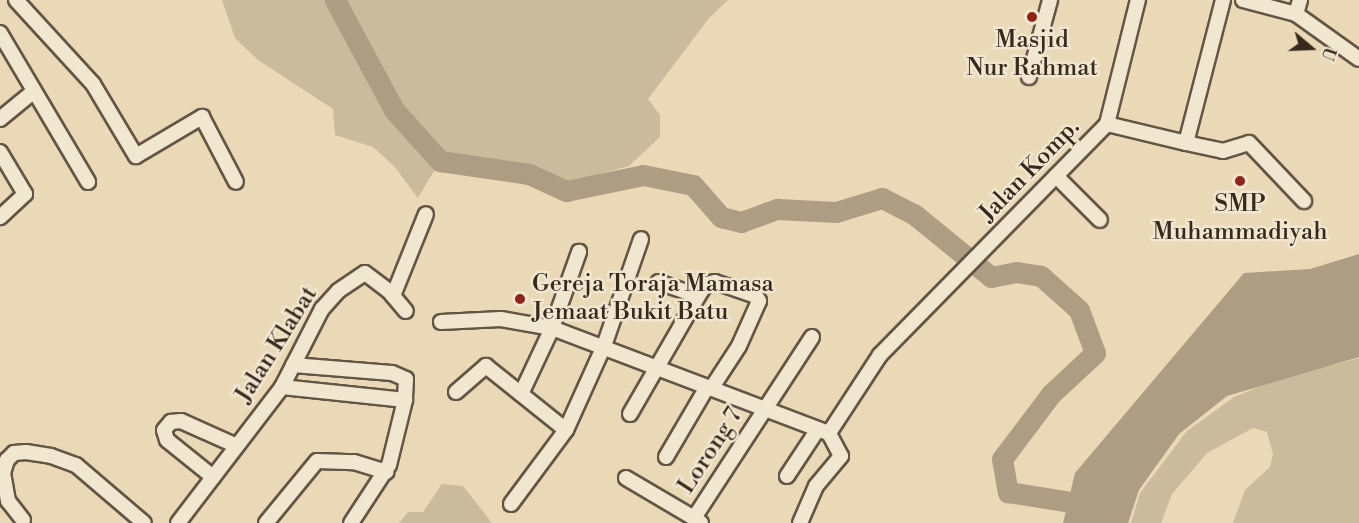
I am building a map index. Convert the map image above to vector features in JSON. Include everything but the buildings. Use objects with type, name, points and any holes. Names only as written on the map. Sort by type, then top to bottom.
[{"type":"street","points":[[16,0],[93,84],[136,156],[202,117],[236,183]]},
{"type":"street","points":[[1029,77],[1050,0]]},
{"type":"street","name":"Jalan Komp.","points":[[824,431],[886,349],[1107,124],[1138,0]]},
{"type":"street","points":[[1186,143],[1223,0]]},
{"type":"street","points":[[1243,0],[1298,7],[1359,59]]},
{"type":"street","points":[[0,33],[88,182]]},
{"type":"street","points":[[0,119],[33,92]]},
{"type":"street","name":"Jalan Komp.","points":[[1107,124],[1223,151],[1249,143],[1304,201]]},
{"type":"street","points":[[0,152],[25,194],[0,217]]},
{"type":"street","points":[[1056,176],[1100,220]]},
{"type":"street","points":[[393,296],[426,214]]},
{"type":"street","points":[[511,504],[566,430],[604,346],[641,239]]},
{"type":"street","points":[[521,394],[552,328],[579,252]]},
{"type":"street","name":"Jalan Klabat","points":[[178,523],[282,387],[322,309],[357,276],[365,273],[393,296],[406,311]]},
{"type":"street","points":[[657,282],[698,296]]},
{"type":"street","points":[[630,414],[706,284],[714,282],[756,296],[759,301],[739,346],[709,388],[666,457]]},
{"type":"street","points":[[441,322],[501,319],[552,328],[824,431],[842,456],[816,486],[800,523]]},
{"type":"street","name":"Lorong 7","points":[[627,478],[698,521],[812,337]]},
{"type":"street","points":[[293,365],[397,374],[405,379],[405,400],[386,472],[351,523]]},
{"type":"street","points":[[456,392],[486,366],[566,430]]},
{"type":"street","points":[[282,387],[405,400]]},
{"type":"street","points":[[213,477],[167,440],[164,430],[171,422],[181,421],[237,446]]},
{"type":"street","points":[[788,476],[824,431]]},
{"type":"street","points":[[24,522],[8,501],[3,473],[7,460],[14,453],[26,452],[51,456],[76,465],[144,523]]},
{"type":"street","points":[[266,523],[317,460],[354,462],[386,472]]},
{"type":"shaded area","points":[[222,0],[728,0],[709,18],[648,99],[660,115],[660,137],[629,166],[565,184],[527,169],[434,171],[418,198],[394,166],[373,147],[335,135],[333,109],[258,60],[235,38]]},
{"type":"shaded area","points":[[1359,254],[1359,357],[1227,396],[1179,434],[1139,490],[1128,523],[1063,523],[1075,473],[1244,273],[1310,269]]},
{"type":"shaded area","points":[[1359,358],[1359,523],[1233,523],[1245,490],[1270,467],[1273,454],[1267,432],[1253,428],[1207,453],[1172,494],[1161,523],[1131,523],[1140,493],[1187,431],[1234,397],[1279,379]]},
{"type":"shaded area","points":[[442,484],[463,486],[492,523],[399,523],[408,512],[423,512]]},
{"type":"waterway","points":[[335,0],[394,110],[440,161],[529,174],[566,191],[643,175],[693,185],[721,217],[741,222],[777,209],[836,212],[882,198],[915,215],[991,277],[1017,272],[1041,276],[1079,310],[1095,353],[1051,394],[1002,459],[1008,492],[1095,506]]},
{"type":"place","name":"Masjid Nur Rahmat","points":[[1032,17]]},
{"type":"place","name":"SMP Muhammadiyah","points":[[1240,181]]},
{"type":"place","name":"Gereja Toraja Mamasa Jemaat Bukit Batu","points":[[520,299]]}]
